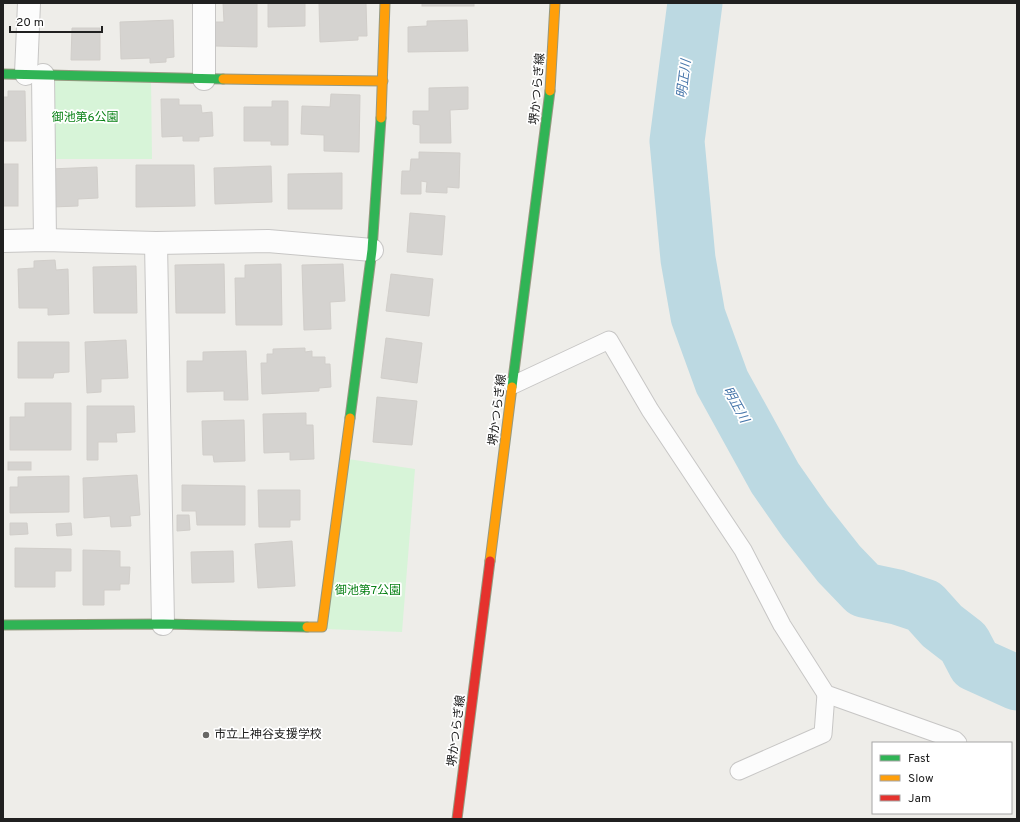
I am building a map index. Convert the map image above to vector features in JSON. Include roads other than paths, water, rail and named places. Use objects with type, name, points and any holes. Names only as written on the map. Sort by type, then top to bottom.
[{"type":"street","points":[[29,3],[45,240]]},
{"type":"street","points":[[204,3],[204,79]]},
{"type":"street","points":[[3,625],[163,624],[322,627],[372,250],[383,81],[385,3]]},
{"type":"street","name":"堺かつらぎ線","points":[[457,819],[552,79],[555,3]]},
{"type":"street","points":[[3,74],[204,79],[383,81]]},
{"type":"street","points":[[3,241],[45,240],[156,243],[268,241],[372,250]]},
{"type":"street","points":[[156,243],[163,624]]},
{"type":"lane","points":[[513,384],[609,340],[650,410],[743,550],[782,625],[826,694],[823,734],[740,771]]},
{"type":"lane","points":[[826,694],[957,742]]},
{"type":"waterway","name":"明正川","points":[[695,3],[677,141],[688,259],[698,316],[722,382],[775,478],[805,521],[839,564],[864,590],[897,597],[924,606],[942,626],[964,643],[975,664],[1017,683]]},
{"type":"place","name":"市立上神谷支援学校","points":[[206,735]]},
{"type":"park label","name":"御池第6公園","points":[[85,118]]},
{"type":"park label","name":"御池第7公園","points":[[368,591]]}]
